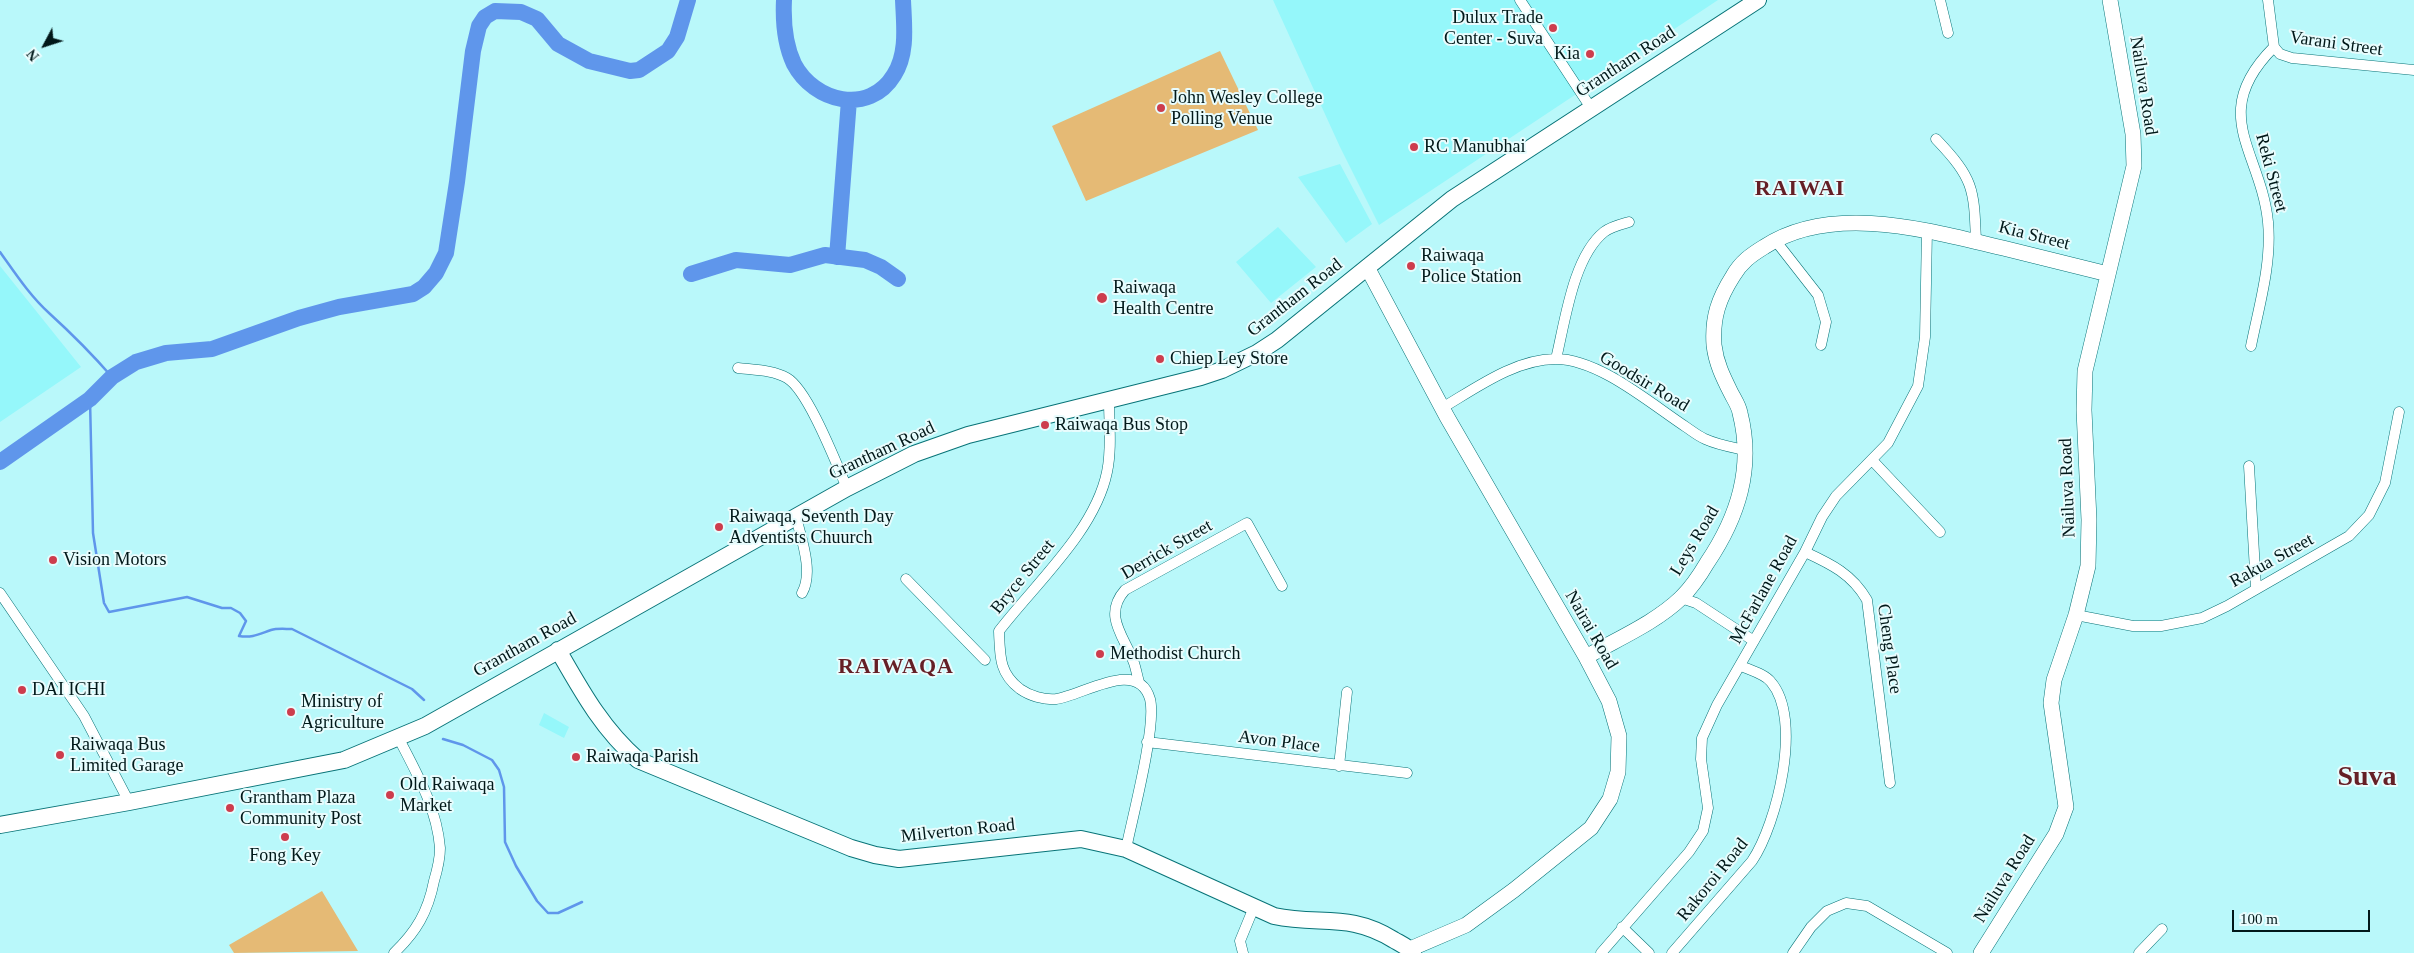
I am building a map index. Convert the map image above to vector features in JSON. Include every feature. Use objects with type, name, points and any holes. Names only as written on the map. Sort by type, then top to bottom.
[{"type":"main road","name":"Grantham Road","points":[[0,825],[318,767],[344,760],[425,726],[847,488],[914,454],[968,435],[1201,377],[1222,370],[1257,353],[1277,340],[1452,199],[1758,0]]},
{"type":"main road","name":"Milverton Road","points":[[558,650],[595,713],[618,743],[638,760],[851,848],[875,856],[899,859],[1081,839],[1126,850],[1274,916],[1295,920],[1322,919],[1358,922],[1384,934],[1412,951]]},
{"type":"street","points":[[1520,0],[1591,108]]},
{"type":"street","points":[[1940,0],[1948,34]]},
{"type":"street","name":"Nailuva Road","points":[[1980,953],[2056,834],[2066,807],[2051,703],[2054,680],[2076,615],[2088,566],[2089,520],[2084,420],[2085,371],[2134,166],[2133,134],[2110,0]]},
{"type":"street","name":"Varani Street","points":[[2268,0],[2274,47],[2280,54],[2292,58],[2414,70]]},
{"type":"street","name":"Reki Street","points":[[2250,346],[2268,256],[2268,220],[2259,183],[2242,136],[2240,113],[2249,81],[2261,60],[2274,47]]},
{"type":"street","points":[[1936,140],[1960,164],[1972,187],[1976,242]]},
{"type":"street","points":[[1556,359],[1580,266],[1590,248],[1605,231],[1629,222]]},
{"type":"street","name":"Leys Road","points":[[1586,657],[1656,617],[1681,598],[1701,574],[1732,521],[1741,496],[1746,467],[1745,450],[1740,411],[1719,370],[1714,344],[1715,319],[1719,297],[1742,261],[1775,240],[1800,230],[1856,223],[1883,224],[1927,230],[1951,236]]},
{"type":"street","name":"McFarlane Road","points":[[1601,953],[1689,852],[1703,831],[1708,808],[1701,759],[1702,738],[1717,705],[1806,552],[1822,517],[1836,496],[1888,443],[1918,386],[1925,338],[1927,230]]},
{"type":"street","name":"Kia Street","points":[[1951,236],[2108,274]]},
{"type":"street","points":[[1775,240],[1818,295],[1826,322],[1821,345]]},
{"type":"street","name":"Nairai Road","points":[[1367,267],[1442,408],[1586,657],[1609,701],[1619,736],[1618,772],[1610,799],[1590,828],[1514,890],[1466,925],[1412,951]]},
{"type":"street","name":"Goodsir Road","points":[[1442,408],[1499,375],[1528,364],[1556,359],[1591,367],[1642,397],[1703,439],[1723,446],[1745,450]]},
{"type":"street","points":[[738,368],[784,376],[794,383],[826,441],[847,488]]},
{"type":"street","name":"Bryce Street","points":[[1109,400],[1107,471],[1099,498],[1066,550],[999,631],[1000,649],[1002,666],[1009,680],[1024,692],[1041,699],[1056,699],[1070,696],[1122,679],[1139,682]]},
{"type":"street","name":"Rakua Street","points":[[2076,615],[2133,626],[2178,624],[2202,618],[2227,606],[2350,536],[2369,515],[2385,483],[2399,412]]},
{"type":"street","points":[[1872,460],[1940,532]]},
{"type":"street","points":[[2250,466],[2256,588]]},
{"type":"street","points":[[796,517],[806,569],[806,581],[802,592]]},
{"type":"street","name":"Derrick Street","points":[[1139,682],[1134,662],[1116,621],[1115,609],[1118,599],[1126,590],[1247,523],[1282,586]]},
{"type":"street","name":"Cheng Place","points":[[1806,552],[1837,567],[1852,579],[1867,600],[1890,782]]},
{"type":"street","points":[[906,578],[985,660]]},
{"type":"street","points":[[0,593],[84,716],[129,802]]},
{"type":"street","points":[[1681,598],[1696,603],[1754,641]]},
{"type":"street","name":"Rakoroi Road","points":[[1672,953],[1752,861],[1761,847],[1779,793],[1787,735],[1785,712],[1780,693],[1770,680],[1741,666]]},
{"type":"street","points":[[1126,850],[1147,742],[1150,702],[1146,689],[1139,682]]},
{"type":"street","points":[[1339,766],[1348,692]]},
{"type":"street","points":[[394,953],[412,936],[422,920],[431,899],[440,849],[435,818],[429,802],[398,738]]},
{"type":"street","name":"Avon Place","points":[[1147,742],[1407,773]]},
{"type":"street","points":[[1793,953],[1811,927],[1827,911],[1846,902],[1867,906],[1947,953]]},
{"type":"street","points":[[1243,953],[1240,941],[1254,907]]},
{"type":"street","points":[[1622,927],[1649,953]]},
{"type":"street","points":[[2139,953],[2162,929]]},
{"type":"shaded area","points":[[1273,0],[1718,0],[1379,225],[1340,147]]},
{"type":"shaded area","points":[[1220,51],[1258,130],[1086,201],[1052,126]]},
{"type":"shaded area","points":[[1340,164],[1372,224],[1346,243],[1298,177]]},
{"type":"shaded area","points":[[1278,227],[1316,267],[1271,303],[1236,262]]},
{"type":"shaded area","points":[[0,266],[81,367],[0,422]]},
{"type":"shaded area","points":[[544,713],[569,727],[564,738],[539,725]]},
{"type":"shaded area","points":[[322,891],[358,951],[234,953],[229,945]]},
{"type":"waterway","points":[[0,462],[90,399],[112,377],[136,362],[166,353],[212,349],[299,318],[339,307],[413,294],[424,287],[436,273],[446,253],[473,51],[479,26],[485,17],[495,11],[521,12],[537,19],[558,44],[589,61],[630,71],[639,70],[668,51],[677,37],[688,0]]},
{"type":"waterway","points":[[784,0],[784,24],[788,49],[794,64],[803,77],[815,88],[828,95],[842,99],[857,100],[871,96],[883,88],[894,75],[903,48],[903,0]]},
{"type":"waterway","points":[[837,257],[849,100]]},
{"type":"waterway","points":[[0,252],[35,299],[112,377]]},
{"type":"waterway","points":[[691,274],[736,260],[790,265],[825,255],[865,260],[881,267],[898,279]]},
{"type":"waterway","points":[[90,399],[93,533],[104,603],[109,612],[187,597],[222,608],[231,608],[240,613],[246,621],[239,636],[252,636],[276,629],[292,629],[412,689],[424,700]]},
{"type":"waterway","points":[[443,739],[463,745],[492,760],[499,770],[504,787],[505,842],[516,866],[537,901],[548,913],[558,913],[582,902]]},
{"type":"place","name":"Dulux Trade Center - Suva","points":[[1553,28]]},
{"type":"place","name":"Kia","points":[[1590,54]]},
{"type":"place","name":"John Wesley College Polling Venue","points":[[1161,108]]},
{"type":"place","name":"RC Manubhai","points":[[1414,147]]},
{"type":"place","name":"Raiwaqa Police Station","points":[[1411,266]]},
{"type":"place","name":"Raiwaqa Health Centre","points":[[1102,298]]},
{"type":"place","name":"Chiep Ley Store","points":[[1160,359]]},
{"type":"place","name":"Raiwaqa Bus Stop","points":[[1045,425]]},
{"type":"place","name":"Raiwaqa, Seventh Day Adventists Chuurch","points":[[719,527]]},
{"type":"place","name":"Vision Motors","points":[[53,560]]},
{"type":"place","name":"Methodist Church","points":[[1100,654]]},
{"type":"place","name":"DAI ICHI","points":[[22,690]]},
{"type":"place","name":"Ministry of Agriculture","points":[[291,712]]},
{"type":"place","name":"Raiwaqa Bus Limited Garage","points":[[60,755]]},
{"type":"place","name":"Raiwaqa Parish","points":[[576,757]]},
{"type":"place","name":"Old Raiwaqa Market","points":[[390,795]]},
{"type":"place","name":"Grantham Plaza Community Post","points":[[230,808]]},
{"type":"place","name":"Fong Key","points":[[285,837]]},
{"type":"district","name":"RAIWAI","points":[[1800,189]]},
{"type":"district","name":"RAIWAQA","points":[[896,667]]},
{"type":"district","name":"Suva","points":[[2367,778]]}]
